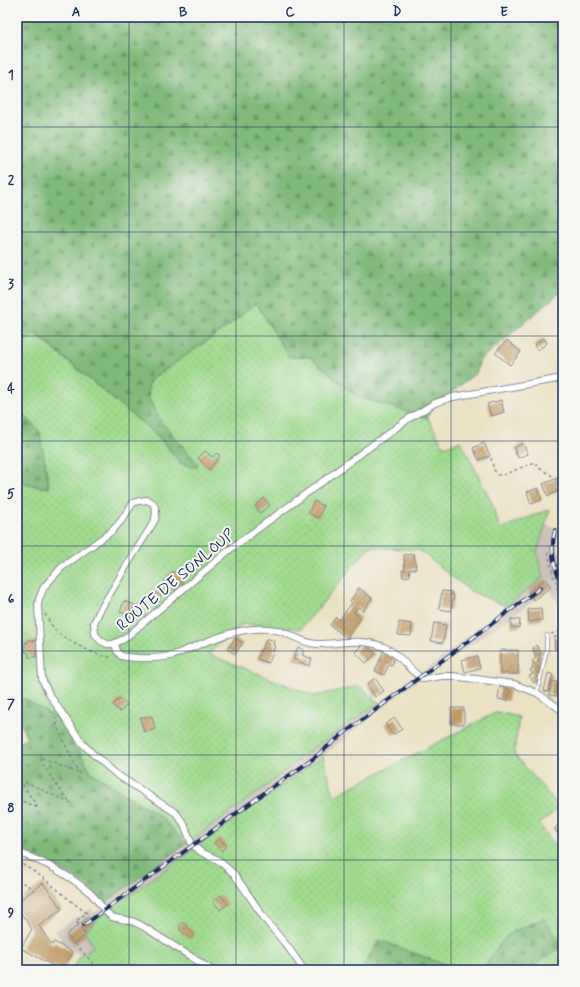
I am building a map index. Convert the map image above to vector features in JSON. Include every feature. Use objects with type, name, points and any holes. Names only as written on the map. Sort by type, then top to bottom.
[{"type":"street","name":"ROUTE DE SONLOUP","points":[[304,970],[288,946],[267,922],[234,874],[218,860],[201,852],[195,847],[191,842],[184,824],[176,813],[116,774],[93,754],[78,736],[49,694],[42,679],[38,606],[44,587],[61,568],[112,531],[133,503],[143,500],[151,501],[155,505],[155,520],[99,612],[94,623],[95,634],[99,640],[107,644],[115,644],[124,639],[233,546],[408,419],[435,403],[453,397],[563,378]]},
{"type":"street","points":[[115,644],[117,652],[121,656],[128,658],[168,657],[236,631],[272,630],[287,633],[312,643],[349,641],[378,644],[399,656],[423,680],[442,676],[452,676],[505,682],[537,693],[563,711]]},
{"type":"street","points":[[17,852],[39,861],[82,886],[112,917],[133,922],[144,927],[212,970]]},
{"type":"lane","points":[[537,693],[546,652],[547,635]]},
{"type":"path","points":[[491,458],[494,470],[498,475],[503,475],[534,462],[539,468],[563,482]]},
{"type":"path","points":[[548,552],[553,576],[563,594]]},
{"type":"path","points":[[559,587],[557,588],[563,603]]},
{"type":"path","points":[[38,606],[46,614],[55,630],[73,642],[98,655],[110,657],[121,656]]},
{"type":"path","points":[[547,635],[563,631]]},
{"type":"path","points":[[17,799],[38,808],[21,780],[45,790],[52,796],[71,803],[51,777],[40,758],[81,774],[59,732]]},
{"type":"path","points":[[17,862],[38,873],[87,913],[76,921],[86,935],[75,944],[100,970]]},
{"type":"path","points":[[17,880],[33,890]]},
{"type":"shaded area","points":[[545,525],[560,529],[557,542],[558,550],[563,556],[563,611],[550,590],[406,689],[323,756],[99,917],[85,931],[93,947],[81,955],[60,941],[61,938],[55,931],[91,908],[95,913],[186,844],[268,785],[305,754],[430,667],[542,578],[537,553]]},
{"type":"green space","points":[[17,17],[563,17],[563,295],[558,294],[480,360],[476,373],[430,409],[428,418],[356,396],[310,357],[289,357],[256,303],[227,327],[149,381],[148,398],[161,421],[198,464],[197,467],[191,467],[180,463],[160,438],[35,333],[17,348]]},
{"type":"green space","points":[[256,303],[289,357],[310,357],[356,396],[428,418],[444,447],[461,441],[491,501],[500,529],[550,509],[537,553],[543,578],[506,606],[470,591],[419,550],[369,547],[301,629],[242,624],[208,654],[314,696],[360,686],[379,703],[305,754],[268,785],[186,844],[160,816],[92,773],[61,721],[25,699],[17,701],[17,483],[49,488],[40,432],[17,408],[17,348],[34,333],[160,438],[180,463],[197,464],[161,421],[148,398],[149,381],[227,327]]},
{"type":"green space","points":[[17,408],[40,432],[49,488],[17,483]]},
{"type":"green space","points":[[25,699],[61,721],[92,773],[160,816],[186,844],[104,904],[86,886],[64,872],[17,849],[17,745],[27,738],[20,723],[17,723],[17,701]]},
{"type":"green space","points":[[497,712],[519,717],[514,754],[560,807],[539,824],[563,856],[563,970],[528,970],[562,946],[508,935],[481,970],[451,967],[379,940],[362,970],[72,970],[81,955],[93,947],[85,931],[99,917],[323,756],[334,796]]},
{"type":"green space","points":[[544,918],[562,946],[528,970],[481,970],[508,934]]},
{"type":"green space","points":[[379,940],[451,967],[469,970],[362,970]]},
{"type":"building","points":[[543,338],[547,343],[538,350],[534,346]]},
{"type":"building","points":[[507,340],[521,352],[510,365],[495,353]]},
{"type":"building","points":[[501,400],[504,412],[491,416],[487,404]]},
{"type":"building","points":[[484,443],[490,456],[479,460],[473,448]]},
{"type":"building","points":[[523,443],[528,454],[518,458],[514,448]]},
{"type":"building","points":[[205,451],[212,457],[217,453],[220,456],[209,470],[198,458]]},
{"type":"building","points":[[555,479],[560,490],[548,496],[543,484]]},
{"type":"building","points":[[538,488],[542,500],[531,504],[527,492]]},
{"type":"building","points":[[264,498],[270,505],[260,513],[255,506]]},
{"type":"building","points":[[314,501],[324,506],[318,518],[308,513]]},
{"type":"building","points":[[414,554],[416,569],[409,569],[410,576],[403,577],[402,570],[405,570],[404,555]]},
{"type":"building","points":[[173,571],[184,580],[175,590],[164,581]]},
{"type":"building","points":[[545,579],[551,587],[534,600],[528,592]]},
{"type":"building","points":[[359,588],[372,598],[363,611],[358,607],[354,612],[361,618],[347,638],[330,625],[336,617],[339,620],[352,603],[350,601]]},
{"type":"building","points":[[442,591],[452,592],[451,595],[454,595],[451,611],[439,609]]},
{"type":"building","points":[[153,592],[161,595],[159,602],[151,598]]},
{"type":"building","points":[[124,601],[135,605],[132,616],[120,612]]},
{"type":"building","points":[[541,608],[542,620],[529,622],[528,609]]},
{"type":"building","points":[[511,619],[520,620],[519,628],[511,627]]},
{"type":"building","points":[[399,622],[412,624],[411,636],[398,635]]},
{"type":"building","points":[[434,623],[446,625],[443,643],[431,641]]},
{"type":"building","points":[[563,636],[563,648],[555,649],[554,637]]},
{"type":"building","points":[[235,638],[243,643],[235,654],[227,649]]},
{"type":"building","points":[[267,638],[274,641],[273,645],[275,646],[269,663],[257,659]]},
{"type":"building","points":[[28,640],[37,641],[38,643],[36,657],[29,657],[29,653],[25,652],[25,642],[28,643]]},
{"type":"building","points":[[364,643],[375,654],[366,663],[355,652]]},
{"type":"building","points":[[536,645],[542,653],[539,655],[541,659],[538,661],[541,665],[538,667],[540,670],[537,672],[539,675],[536,677],[538,680],[534,683],[529,676],[533,674],[530,670],[533,668],[532,666],[534,664],[532,661],[536,658],[533,648]]},
{"type":"building","points":[[298,647],[304,650],[302,655],[312,659],[309,666],[293,659]]},
{"type":"building","points":[[384,650],[395,656],[392,665],[389,664],[384,675],[375,671]]},
{"type":"building","points":[[500,650],[518,650],[518,674],[500,674]]},
{"type":"building","points":[[477,656],[480,668],[465,672],[462,660]]},
{"type":"building","points":[[548,673],[553,675],[548,692],[544,691]]},
{"type":"building","points":[[375,678],[384,691],[375,697],[367,684]]},
{"type":"building","points":[[552,681],[563,683],[563,697],[549,695]]},
{"type":"building","points":[[500,687],[510,689],[508,701],[498,699]]},
{"type":"building","points":[[120,698],[127,705],[120,712],[113,705]]},
{"type":"building","points":[[451,708],[464,708],[464,724],[451,724]]},
{"type":"building","points":[[152,716],[155,729],[144,732],[140,718]]},
{"type":"building","points":[[395,718],[402,729],[393,735],[385,724]]},
{"type":"building","points":[[563,822],[563,840],[554,829]]},
{"type":"building","points":[[219,838],[227,845],[222,851],[214,843]]},
{"type":"building","points":[[43,883],[62,909],[39,926],[52,945],[54,942],[73,952],[63,970],[21,948],[32,929],[17,908],[17,902]]},
{"type":"building","points":[[221,895],[228,904],[220,910],[213,901]]},
{"type":"building","points":[[88,917],[93,923],[82,931],[85,936],[74,944],[66,935]]},
{"type":"building","points":[[183,922],[195,934],[190,939],[179,929],[181,928],[179,926]]},
{"type":"railway","points":[[555,530],[553,537],[553,559],[563,586]]},
{"type":"railway","points":[[84,925],[271,788],[309,762],[343,734],[540,588]]}]
